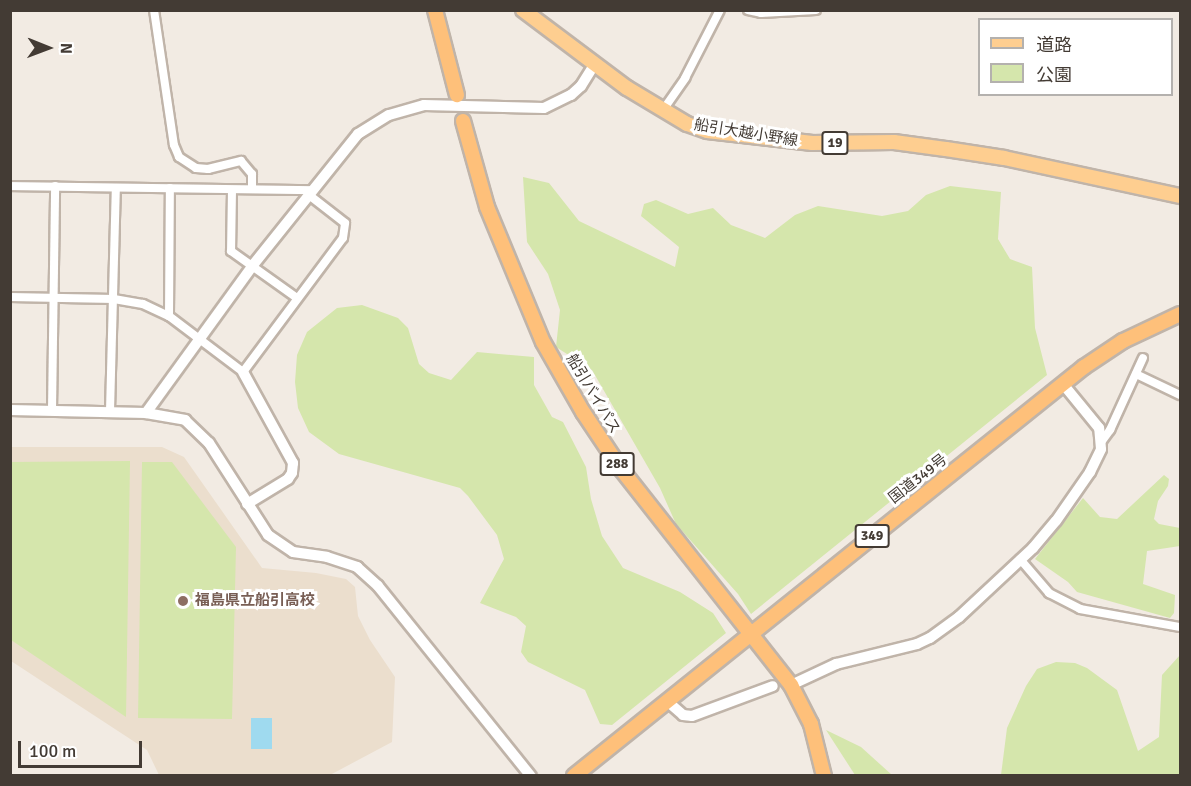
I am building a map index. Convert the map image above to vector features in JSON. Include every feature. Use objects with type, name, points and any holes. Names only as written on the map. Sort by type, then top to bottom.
[{"type":"highway","points":[[435,10],[457,95]]},
{"type":"highway","name":"船引バイパス","points":[[463,121],[487,207],[543,342],[583,412],[621,469],[790,685],[811,724],[824,776]]},
{"type":"highway","name":"国道349号","points":[[574,776],[1063,384],[1123,340],[1180,314]]},
{"type":"main road","name":"船引大越小野線","points":[[523,10],[595,64],[663,110],[687,124],[707,130],[812,143],[894,142],[946,149],[1014,160],[1180,196]]},
{"type":"street","points":[[154,10],[174,146],[179,157],[196,168],[208,169],[241,160],[252,174],[252,189]]},
{"type":"street","points":[[663,110],[685,78],[720,10]]},
{"type":"street","points":[[748,10],[761,13],[816,10]]},
{"type":"street","points":[[146,413],[253,265],[358,134],[389,115],[424,105],[544,108],[571,95],[581,86],[595,64]]},
{"type":"street","points":[[10,186],[252,189],[311,192],[345,223],[343,238],[243,372]]},
{"type":"street","points":[[52,411],[55,186]]},
{"type":"street","points":[[110,411],[116,188]]},
{"type":"street","points":[[169,316],[170,188]]},
{"type":"street","points":[[232,190],[231,251],[297,298]]},
{"type":"street","points":[[10,297],[114,299],[143,304],[169,316],[243,372],[293,463],[292,473],[288,479],[247,504]]},
{"type":"street","points":[[790,685],[836,664],[917,644],[930,638],[959,617],[1020,560],[1056,521],[1097,459],[1102,441],[1110,430],[1143,358]]},
{"type":"street","points":[[1136,374],[1180,395]]},
{"type":"street","points":[[1063,384],[1094,420],[1102,441]]},
{"type":"street","points":[[10,410],[146,413],[185,420],[195,428],[217,455],[263,530],[279,544],[293,552],[327,557],[357,567],[372,580],[421,637],[531,776]]},
{"type":"street","points":[[1020,560],[1049,593],[1080,609],[1180,627]]},
{"type":"street","points":[[667,701],[683,715],[692,716],[773,686]]},
{"type":"shaded area","name":"福島県立船引高校","points":[[10,447],[162,447],[184,457],[262,568],[316,573],[346,579],[355,587],[358,616],[370,640],[395,677],[392,742],[330,775],[159,775],[147,750],[11,661]]},
{"type":"green space","points":[[523,177],[549,183],[579,221],[675,267],[679,247],[641,216],[644,204],[656,200],[688,214],[713,208],[731,225],[765,238],[795,215],[818,206],[882,216],[908,211],[926,195],[950,186],[1001,192],[998,239],[1010,259],[1032,267],[1035,328],[1047,375],[751,614],[738,594],[676,524],[660,488],[592,370],[556,347],[560,310],[548,274],[527,242]]},
{"type":"green space","points":[[362,305],[398,318],[408,328],[419,364],[429,373],[451,380],[477,352],[534,357],[534,385],[552,417],[563,422],[586,467],[591,499],[602,536],[623,568],[680,592],[713,613],[726,633],[612,725],[600,724],[585,690],[528,662],[521,652],[526,626],[516,617],[480,603],[504,559],[497,535],[468,496],[460,488],[339,454],[309,432],[298,408],[295,382],[297,355],[307,332],[337,308]]},
{"type":"green space","points":[[130,461],[126,717],[11,640],[10,462]]},
{"type":"green space","points":[[142,462],[172,462],[236,547],[232,719],[138,718]]},
{"type":"green space","points":[[1164,475],[1169,479],[1168,486],[1158,501],[1154,519],[1159,524],[1180,528],[1180,546],[1147,551],[1143,584],[1175,595],[1174,613],[1170,618],[1077,592],[1068,582],[1035,559],[1083,498],[1100,517],[1117,519]]},
{"type":"green space","points":[[1180,655],[1180,775],[1001,775],[1007,728],[1026,686],[1037,669],[1056,662],[1075,663],[1087,668],[1117,690],[1138,751],[1159,737],[1162,675]]},
{"type":"green space","points":[[826,730],[861,747],[892,775],[855,775]]},
{"type":"water","points":[[251,718],[272,718],[272,749],[251,749]]},
{"type":"place","name":"福島県立船引高校","points":[[183,601]]}]
